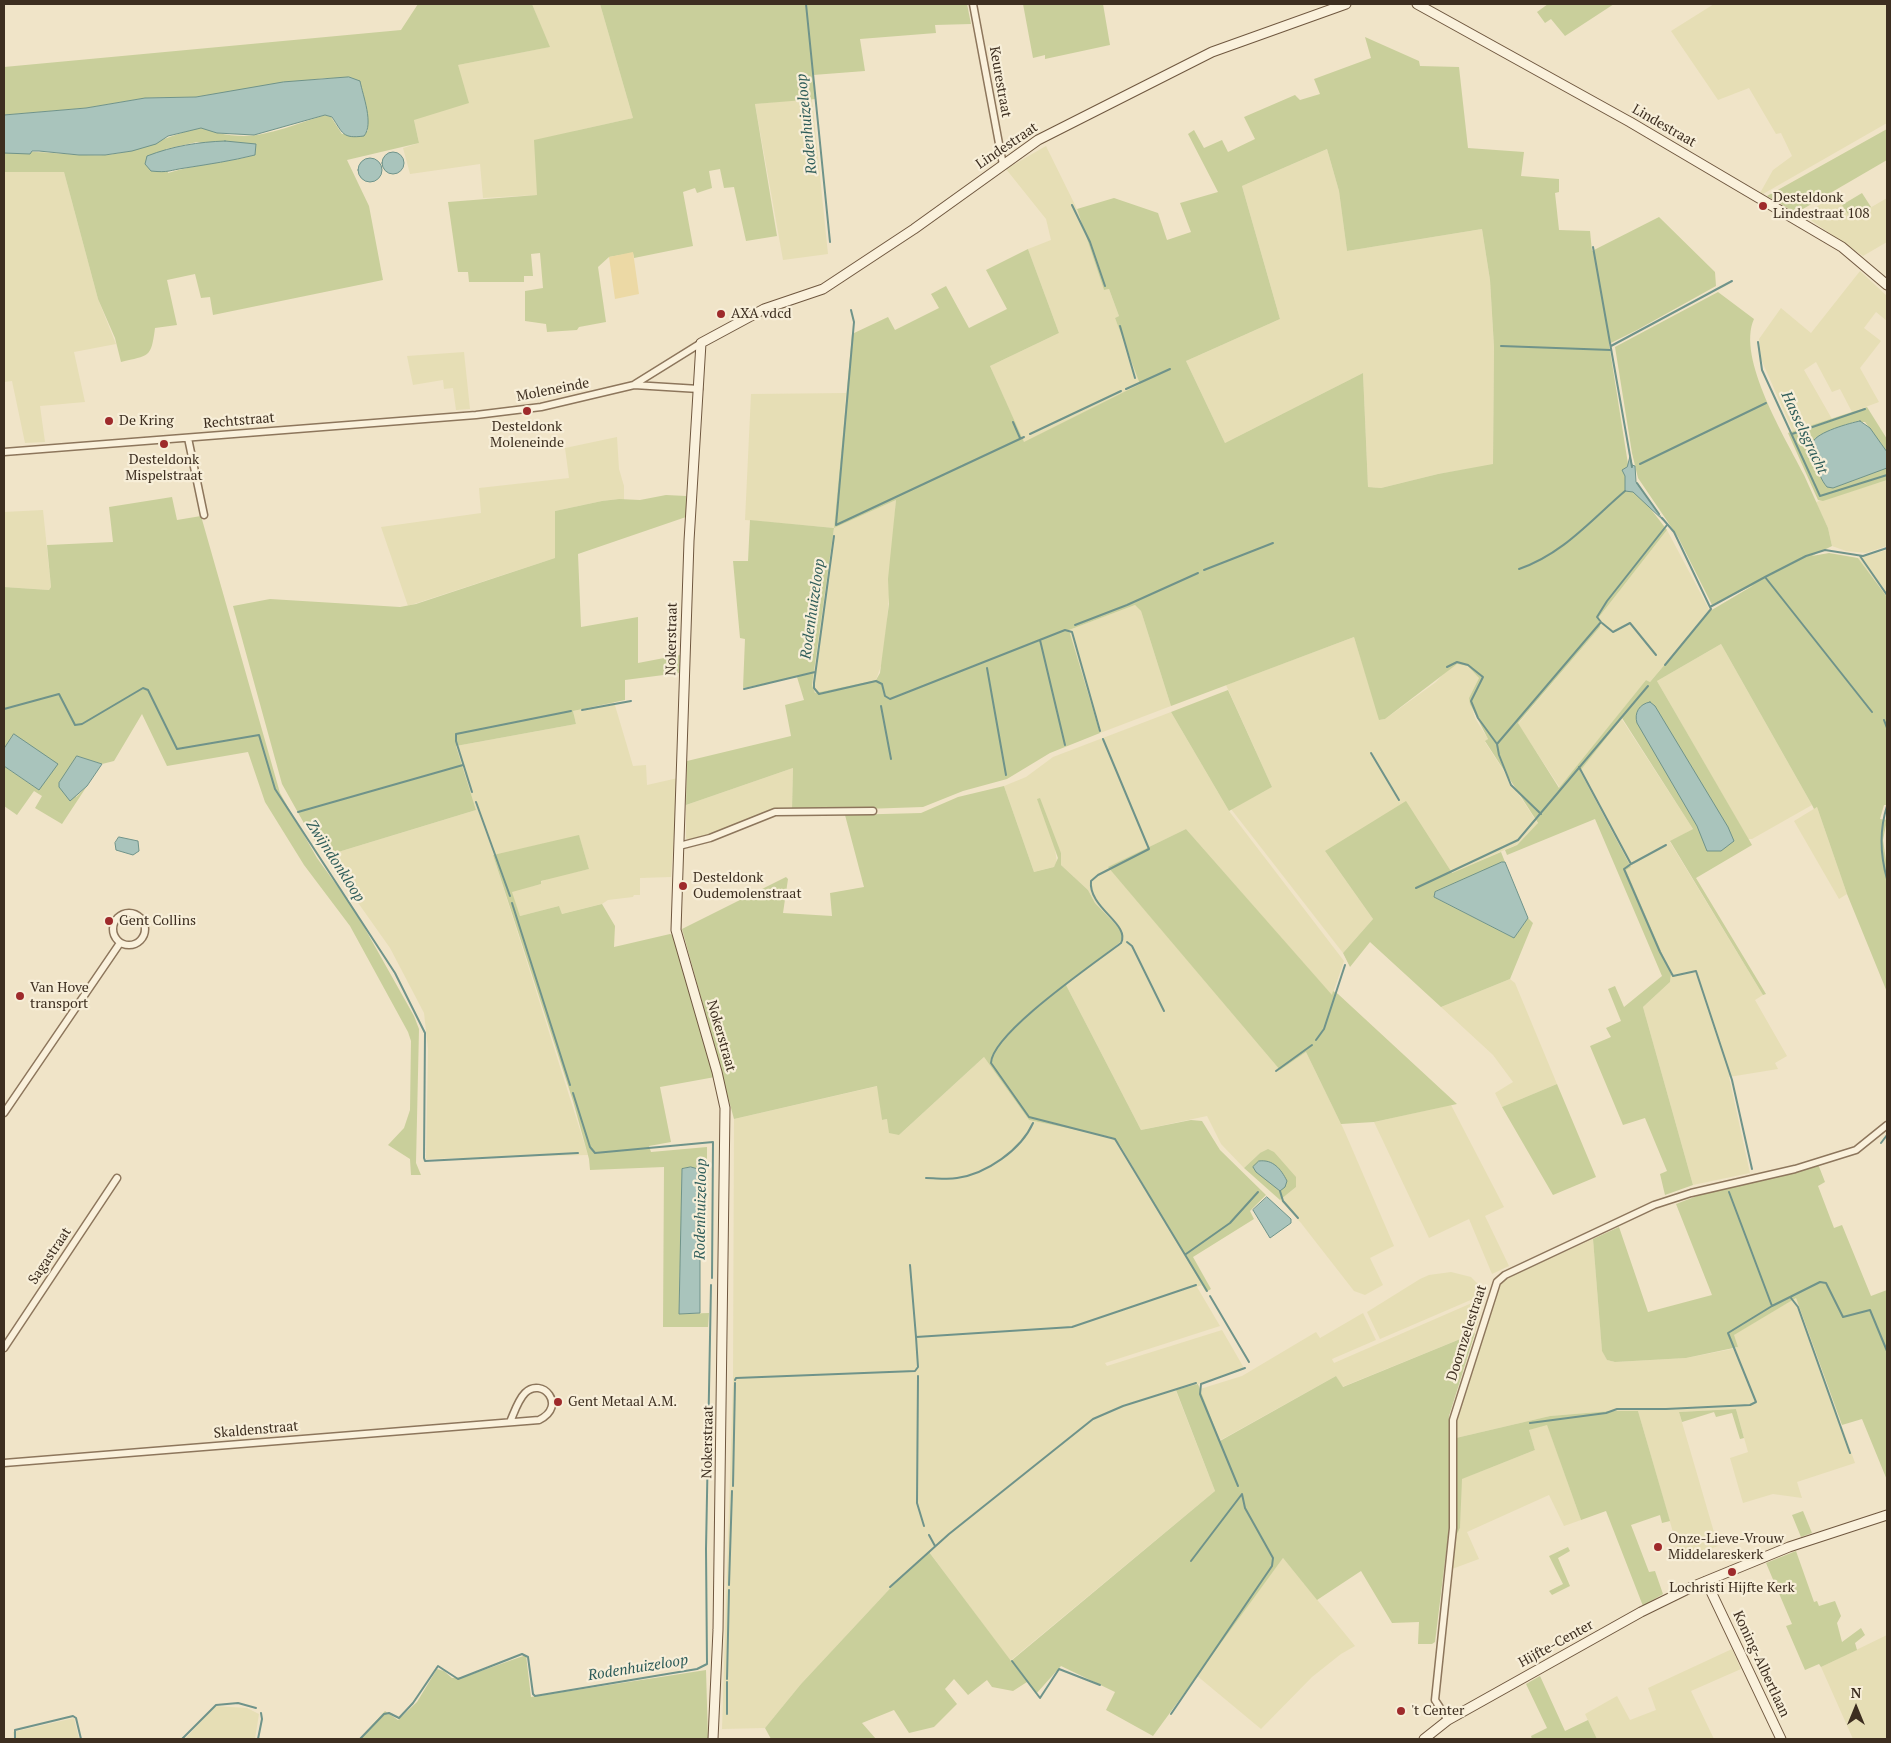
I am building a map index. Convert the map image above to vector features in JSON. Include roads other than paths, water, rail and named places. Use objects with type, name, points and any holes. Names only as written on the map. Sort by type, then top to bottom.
[{"type":"street","name":"Keurestraat","points":[[973,4],[1002,165]]},
{"type":"street","name":"Lindestraat","points":[[701,343],[764,309],[824,289],[914,229],[1038,140],[1212,52],[1346,4]]},
{"type":"street","name":"Lindestraat","points":[[1425,5],[1630,122],[1842,247],[1887,285]]},
{"type":"street","name":"Moleneinde","points":[[634,385],[701,343]]},
{"type":"street","name":"Nokerstraat","points":[[701,343],[689,541],[676,930],[717,1072],[725,1108],[718,1630],[713,1739]]},
{"type":"street","name":"Moleneinde","points":[[476,415],[541,407],[634,385],[699,389]]},
{"type":"street","name":"Rechtstraat","points":[[4,452],[476,415]]},
{"type":"street","points":[[188,438],[204,516]]},
{"type":"street","points":[[679,846],[710,838],[775,812],[873,811]]},
{"type":"street","points":[[130,912],[138,915],[144,923],[143,937],[134,944],[120,944],[113,935],[112,925],[119,915],[130,912]]},
{"type":"street","points":[[4,1113],[120,944]]},
{"type":"street","name":"Doornzelestraat","points":[[1448,1720],[1435,1700],[1453,1528],[1453,1420],[1497,1282],[1504,1275],[1654,1205],[1691,1192],[1794,1169],[1856,1150],[1887,1125]]},
{"type":"street","name":"Sagastraat","points":[[4,1348],[117,1178]]},
{"type":"street","name":"Skaldenstraat","points":[[4,1463],[539,1420],[548,1416],[552,1407],[552,1398],[545,1391],[537,1388],[530,1389],[523,1395],[510,1422]]},
{"type":"street","name":"Hijfte-Center","points":[[1424,1739],[1448,1720],[1640,1612],[1706,1581],[1789,1547],[1887,1515]]},
{"type":"street","name":"Koning-Albertlaan","points":[[1706,1581],[1781,1739]]},
{"type":"water","points":[[349,77],[360,81],[368,117],[367,131],[364,136],[347,136],[341,131],[332,117],[325,115],[254,135],[217,133],[201,128],[168,136],[156,144],[132,151],[105,155],[79,155],[39,151],[32,151],[30,154],[4,153],[4,115],[86,108],[145,98],[196,97],[283,82]]},
{"type":"water","points":[[225,141],[256,144],[255,155],[166,171],[151,171],[145,164],[147,156],[176,147]]},
{"type":"water","points":[[393,152],[401,155],[404,163],[401,171],[393,174],[385,171],[382,163],[385,155]]},
{"type":"water","points":[[370,158],[375,159],[381,165],[381,175],[375,181],[370,182],[365,181],[359,175],[358,170],[359,165],[365,159]]},
{"type":"water","points":[[1860,421],[1870,428],[1887,452],[1887,468],[1833,488],[1827,487],[1820,476],[1812,448],[1813,442],[1827,431]]},
{"type":"water","points":[[1630,457],[1632,465],[1635,466],[1636,482],[1664,521],[1633,492],[1625,491],[1625,476],[1622,470],[1627,467]]},
{"type":"water","points":[[1650,702],[1655,706],[1728,827],[1734,841],[1721,851],[1707,851],[1697,826],[1637,723],[1636,716],[1638,710]]},
{"type":"water","points":[[14,734],[58,764],[39,790],[4,766],[4,749]]},
{"type":"water","points":[[77,756],[102,764],[87,786],[70,801],[59,787],[59,783]]},
{"type":"water","points":[[119,837],[138,841],[139,851],[133,855],[116,850],[115,843]]},
{"type":"water","points":[[1505,862],[1528,918],[1514,938],[1434,897],[1435,892]]},
{"type":"water","points":[[1259,1161],[1272,1163],[1279,1169],[1287,1181],[1285,1187],[1280,1191],[1256,1172],[1253,1167]]},
{"type":"water","points":[[691,1167],[698,1169],[700,1176],[700,1313],[679,1314],[682,1169]]},
{"type":"water","points":[[1267,1197],[1291,1219],[1291,1223],[1270,1238],[1253,1210]]},
{"type":"waterway","name":"Rodenhuizeloop","points":[[806,4],[830,242]]},
{"type":"waterway","points":[[1072,205],[1090,242],[1105,286]]},
{"type":"waterway","points":[[1593,247],[1632,467]]},
{"type":"waterway","points":[[1611,346],[1732,281]]},
{"type":"waterway","name":"Rodenhuizeloop","points":[[851,310],[854,322],[836,525],[1024,437]]},
{"type":"waterway","points":[[1120,326],[1135,378]]},
{"type":"waterway","name":"Hasselsgracht","points":[[1758,342],[1762,370],[1820,496],[1887,475]]},
{"type":"waterway","points":[[1501,346],[1611,350]]},
{"type":"waterway","points":[[1126,389],[1170,369]]},
{"type":"waterway","points":[[1030,434],[1121,391]]},
{"type":"waterway","points":[[1640,464],[1766,403]]},
{"type":"waterway","points":[[1792,434],[1865,409]]},
{"type":"waterway","points":[[1013,422],[1020,438]]},
{"type":"waterway","points":[[1637,483],[1659,514]]},
{"type":"waterway","points":[[1519,569],[1535,563],[1563,545],[1625,491]]},
{"type":"waterway","points":[[1662,518],[1674,532],[1710,607],[1806,556],[1825,550],[1863,556],[1887,548]]},
{"type":"waterway","points":[[1497,744],[1601,622],[1597,617],[1607,601],[1667,525]]},
{"type":"waterway","points":[[834,536],[814,683],[814,688],[819,694],[876,681],[882,684],[885,696],[890,699],[1065,630],[1072,632],[1100,731]]},
{"type":"waterway","points":[[1204,570],[1273,543]]},
{"type":"waterway","points":[[1860,556],[1887,595]]},
{"type":"waterway","points":[[1075,625],[1127,605],[1198,573]]},
{"type":"waterway","points":[[1765,577],[1872,712]]},
{"type":"waterway","points":[[1665,665],[1711,609],[1710,607]]},
{"type":"waterway","points":[[1602,623],[1613,632],[1630,623],[1656,655]]},
{"type":"waterway","points":[[1040,640],[1065,745]]},
{"type":"waterway","points":[[1447,667],[1457,662],[1468,665],[1483,677],[1471,701],[1478,718],[1497,744],[1499,755],[1511,785],[1541,814]]},
{"type":"waterway","points":[[987,668],[1006,775]]},
{"type":"waterway","name":"Rodenhuizeloop","points":[[744,689],[815,672]]},
{"type":"waterway","points":[[1416,888],[1518,840],[1648,686]]},
{"type":"waterway","name":"Zwijndonkloop","points":[[4,709],[59,694],[75,725],[82,724],[143,688],[148,690],[177,749],[259,735],[275,789],[395,973],[425,1033],[425,1161],[578,1153]]},
{"type":"waterway","name":"Rodenhuizeloop","points":[[582,710],[631,701]]},
{"type":"waterway","points":[[881,706],[891,759]]},
{"type":"waterway","name":"Rodenhuizeloop","points":[[472,792],[456,741],[456,734],[571,711]]},
{"type":"waterway","points":[[1884,720],[1887,728]]},
{"type":"waterway","points":[[1103,739],[1149,849],[1098,875],[1091,881],[1092,891],[1096,899],[1120,929],[1121,943],[1026,1017],[1008,1034],[996,1050],[991,1063],[1029,1117],[1115,1139],[1207,1291]]},
{"type":"waterway","points":[[1371,753],[1399,800]]},
{"type":"waterway","points":[[298,812],[463,765]]},
{"type":"waterway","points":[[1579,767],[1631,864],[1666,845]]},
{"type":"waterway","name":"Rodenhuizeloop","points":[[476,802],[510,896]]},
{"type":"waterway","points":[[1887,806],[1881,842],[1887,879]]},
{"type":"waterway","points":[[1631,864],[1624,869],[1660,952],[1673,976],[1696,971],[1732,1080],[1752,1169]]},
{"type":"waterway","name":"Rodenhuizeloop","points":[[512,903],[570,1085]]},
{"type":"waterway","points":[[1127,942],[1132,946],[1164,1011]]},
{"type":"waterway","points":[[1316,1040],[1324,1029],[1345,965]]},
{"type":"waterway","points":[[1276,1071],[1312,1045]]},
{"type":"waterway","name":"Rodenhuizeloop","points":[[573,1093],[590,1147],[595,1153],[713,1142],[712,1278]]},
{"type":"waterway","points":[[926,1178],[946,1179],[968,1176],[991,1166],[1020,1142],[1033,1123]]},
{"type":"waterway","points":[[1881,1143],[1887,1135]]},
{"type":"waterway","points":[[1280,1191],[1283,1201],[1298,1218]]},
{"type":"waterway","points":[[1186,1254],[1230,1223],[1258,1192]]},
{"type":"waterway","points":[[1530,1423],[1606,1413],[1617,1409],[1750,1405],[1756,1402],[1728,1333],[1772,1306],[1729,1192]]},
{"type":"waterway","points":[[910,1265],[916,1337]]},
{"type":"waterway","points":[[1772,1306],[1820,1282],[1826,1283],[1843,1317],[1870,1310],[1887,1351]]},
{"type":"waterway","name":"Rodenhuizeloop","points":[[360,1739],[384,1714],[389,1713],[399,1718],[413,1703],[438,1666],[458,1679],[522,1654],[528,1657],[533,1694],[535,1696],[697,1669],[707,1664],[706,1549],[711,1285]]},
{"type":"waterway","points":[[735,1380],[736,1378],[915,1371],[918,1367],[916,1337],[1072,1327],[1196,1285]]},
{"type":"waterway","points":[[1210,1296],[1249,1362]]},
{"type":"waterway","points":[[1791,1298],[1798,1307],[1850,1453]]},
{"type":"waterway","points":[[1238,1486],[1200,1394],[1201,1384],[1245,1368]]},
{"type":"waterway","points":[[918,1376],[917,1503],[924,1526]]},
{"type":"waterway","points":[[733,1486],[735,1383]]},
{"type":"waterway","points":[[890,1587],[949,1534],[1093,1419],[1123,1406],[1196,1383]]},
{"type":"waterway","points":[[729,1585],[732,1491]]},
{"type":"waterway","points":[[1191,1561],[1242,1494]]},
{"type":"waterway","points":[[1171,1714],[1272,1566],[1273,1558],[1245,1508],[1242,1494]]},
{"type":"waterway","points":[[929,1535],[935,1546]]},
{"type":"waterway","points":[[727,1679],[729,1590]]},
{"type":"waterway","points":[[1012,1661],[1040,1698],[1059,1669],[1100,1685]]},
{"type":"waterway","points":[[727,1682],[727,1714]]},
{"type":"waterway","name":"Rodenhuizeloop","points":[[182,1739],[216,1705],[238,1703],[256,1708]]},
{"type":"waterway","name":"Rodenhuizeloop","points":[[258,1739],[262,1719],[261,1713]]},
{"type":"waterway","name":"Rodenhuizeloop","points":[[15,1739],[15,1730],[73,1716],[76,1718],[81,1739]]},
{"type":"place","name":"Desteldonk Lindestraat 108","points":[[1763,206]]},
{"type":"place","name":"AXA vdcd","points":[[721,314]]},
{"type":"place","name":"Desteldonk Moleneinde","points":[[527,411]]},
{"type":"place","name":"De Kring","points":[[109,421]]},
{"type":"place","name":"Desteldonk Mispelstraat","points":[[164,444]]},
{"type":"place","name":"Desteldonk Oudemolenstraat","points":[[683,886]]},
{"type":"place","name":"Gent Collins","points":[[109,921]]},
{"type":"place","name":"Van Hove transport","points":[[20,996]]},
{"type":"place","name":"Gent Metaal A.M.","points":[[558,1402]]},
{"type":"place","name":"Onze-Lieve-Vrouw Middelareskerk","points":[[1658,1547]]},
{"type":"place","name":"Lochristi Hijfte Kerk","points":[[1732,1572]]},
{"type":"place","name":"'t Center","points":[[1401,1711]]}]
